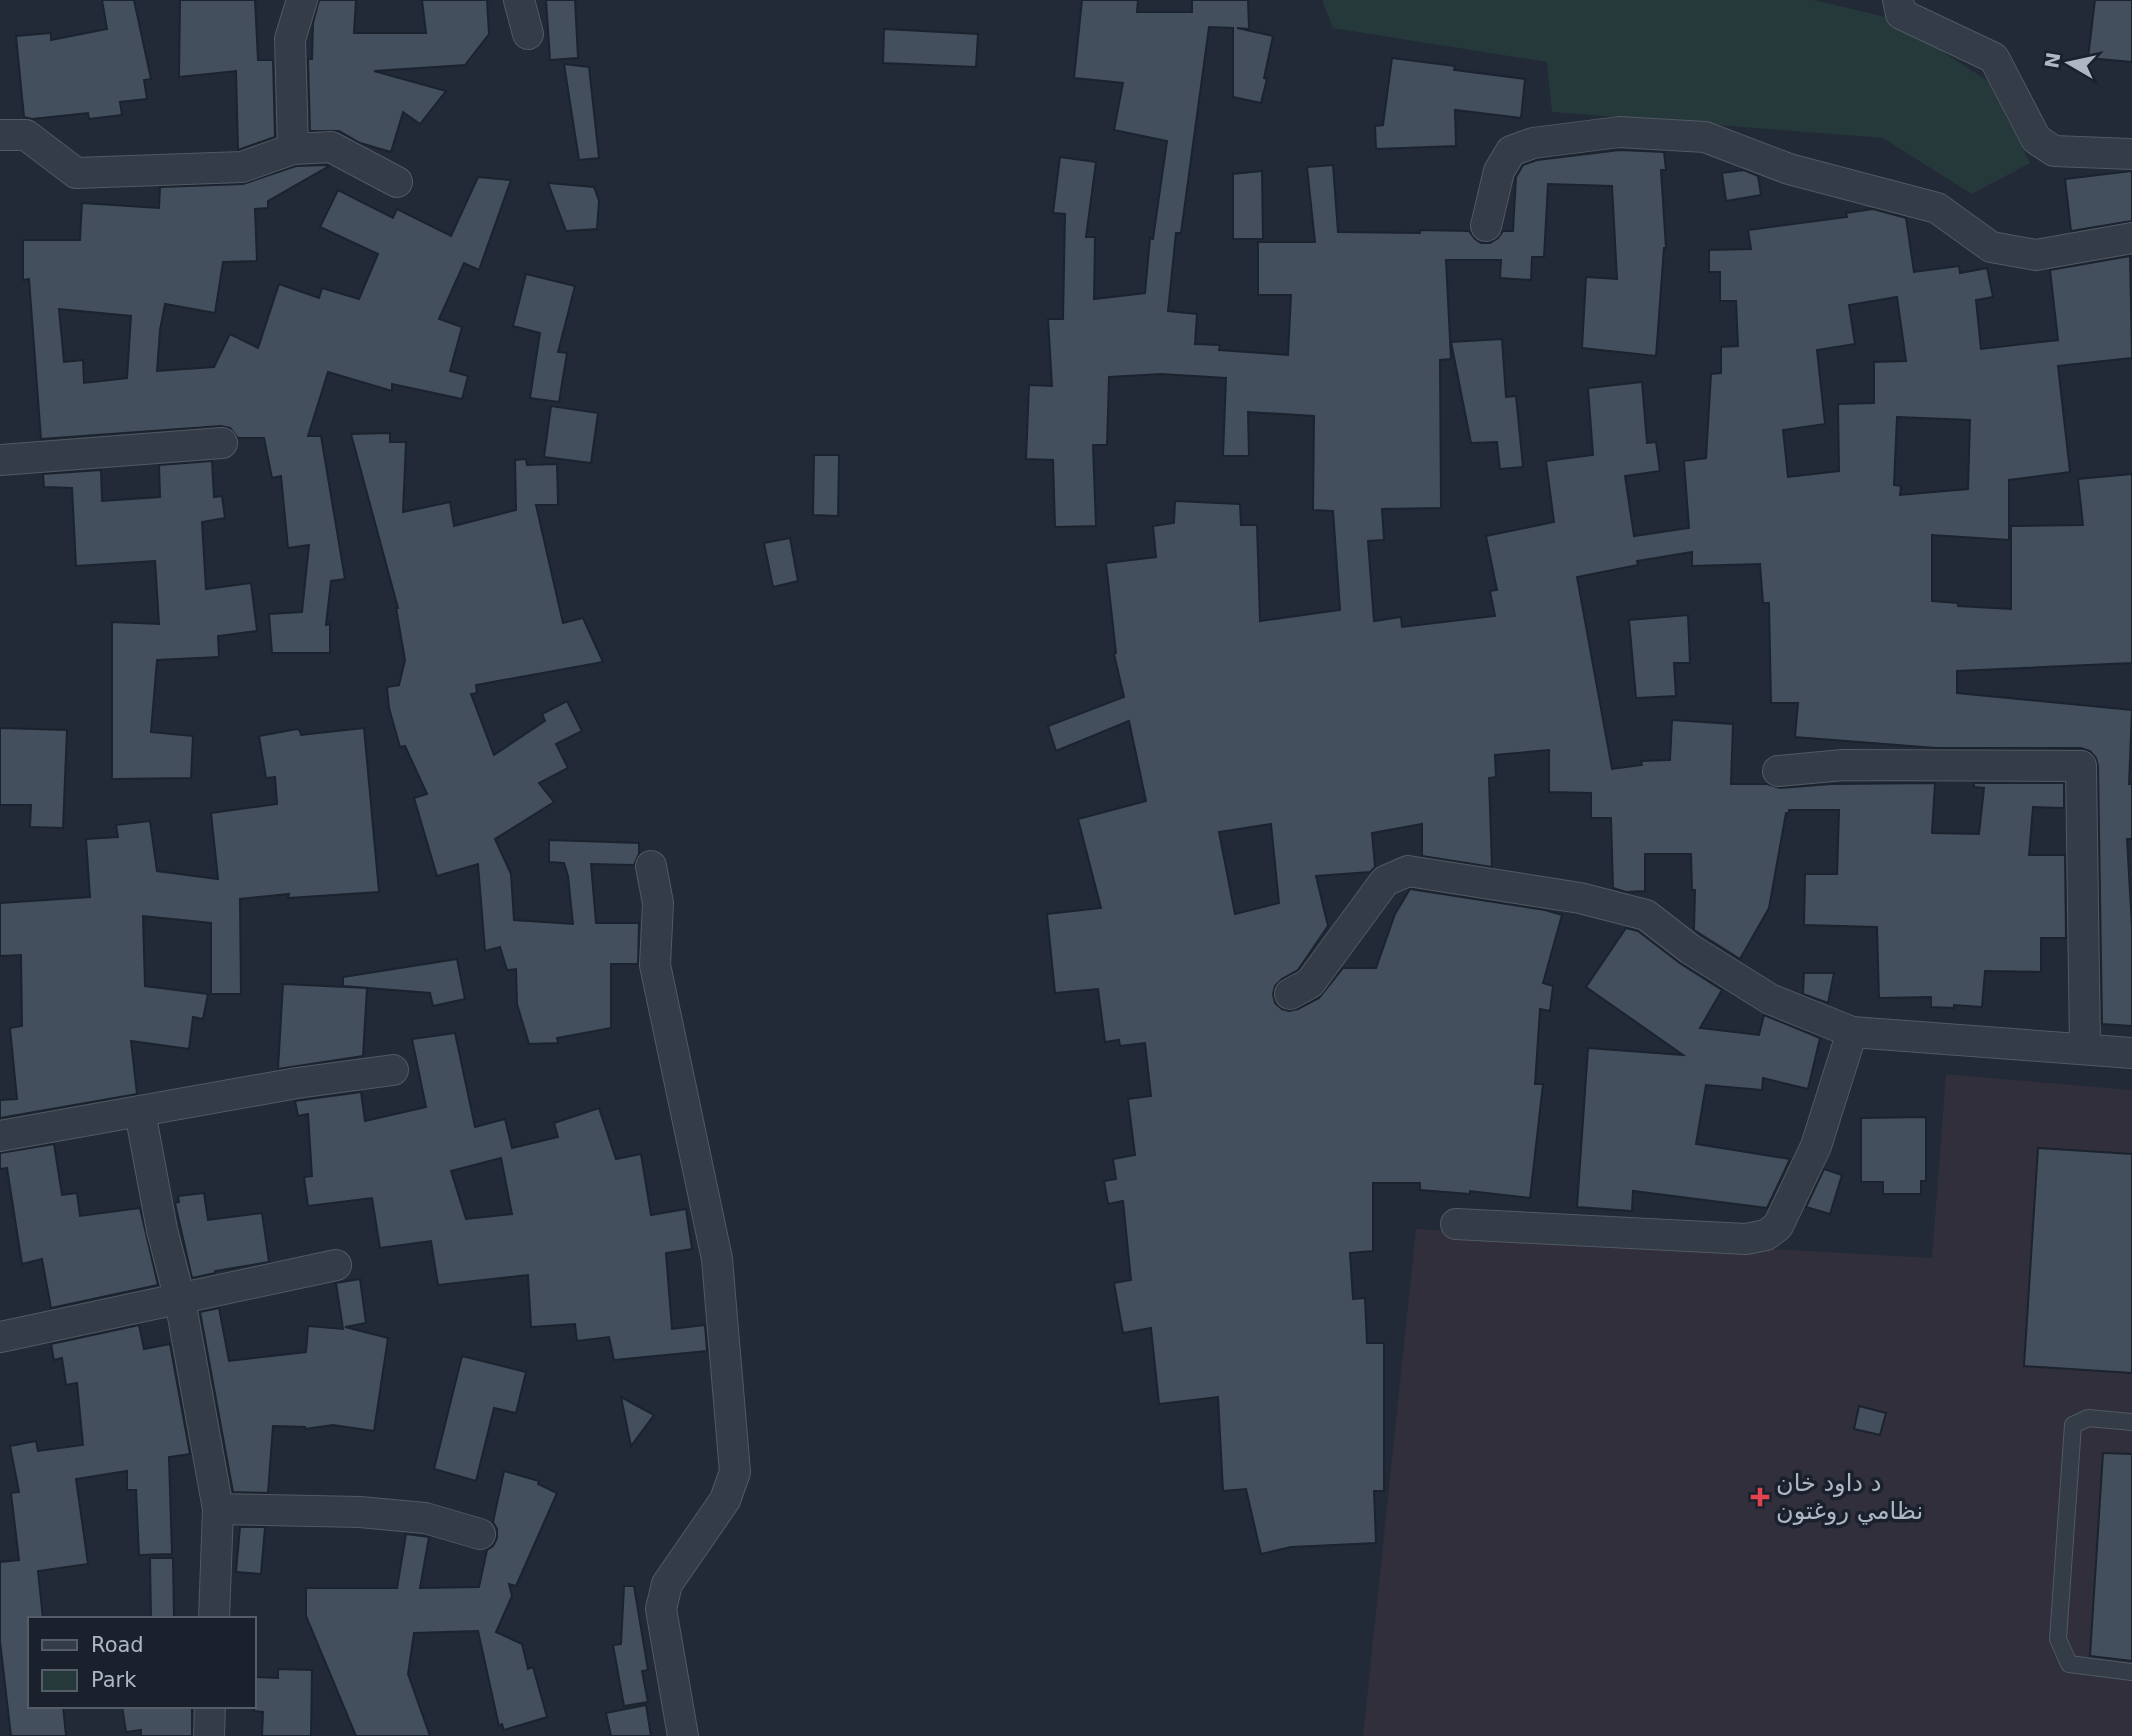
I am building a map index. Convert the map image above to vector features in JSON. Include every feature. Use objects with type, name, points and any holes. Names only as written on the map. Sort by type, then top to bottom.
[{"type":"street","points":[[293,149],[290,40],[302,0]]},
{"type":"street","points":[[519,0],[528,34]]},
{"type":"street","points":[[1898,0],[1901,14],[1994,58],[2036,139],[2054,151],[2132,155]]},
{"type":"street","points":[[1486,226],[1499,171],[1511,151],[1533,143],[1619,132],[1705,137],[1789,169],[1937,208],[1992,247],[2036,255],[2132,238]]},
{"type":"street","points":[[0,135],[26,135],[76,173],[242,166],[293,149],[331,147],[397,182]]},
{"type":"street","points":[[0,460],[222,443]]},
{"type":"street","points":[[1778,771],[1843,765],[2081,766],[2085,1048]]},
{"type":"street","points":[[651,866],[658,903],[655,965],[717,1259],[735,1472],[725,1500],[667,1584],[660,1609],[683,1736]]},
{"type":"street","points":[[1290,993],[1310,983],[1385,881],[1408,872],[1580,898],[1646,915],[1690,949],[1770,999],[1852,1032],[2132,1053]]},
{"type":"street","points":[[1456,1224],[1746,1240],[1766,1235],[1778,1226],[1816,1146],[1852,1032]]},
{"type":"street","points":[[0,1136],[297,1083],[393,1070]]},
{"type":"street","points":[[140,1112],[162,1230],[180,1300],[218,1509],[214,1617]]},
{"type":"street","points":[[0,1337],[336,1265]]},
{"type":"street","points":[[218,1509],[360,1512],[425,1518],[480,1534]]},
{"type":"street","points":[[209,1736],[211,1708]]},
{"type":"lane","points":[[2132,1422],[2088,1418],[2073,1426],[2058,1639],[2069,1664],[2132,1672]]},
{"type":"shaded area","name":"د داود خان نظامي روغتون","points":[[1946,1074],[2132,1090],[2132,1736],[1363,1736],[1416,1229],[1932,1258]]},
{"type":"green space","points":[[1322,0],[1814,0],[1890,18],[1988,81],[2030,163],[1972,194],[1883,138],[1552,112],[1547,62],[1333,28]]},
{"type":"building","points":[[102,0],[134,0],[151,79],[144,80],[147,99],[120,102],[122,115],[89,119],[88,113],[32,119],[24,117],[16,36],[51,33],[51,40],[107,29]]},
{"type":"building","points":[[180,0],[255,0],[258,60],[273,60],[275,137],[238,150],[236,71],[179,77]]},
{"type":"building","points":[[319,0],[356,0],[354,33],[426,33],[422,0],[487,0],[489,34],[465,65],[374,71],[446,91],[420,124],[403,112],[391,152],[360,143],[339,131],[310,131],[308,59],[312,59],[313,23]]},
{"type":"building","points":[[546,0],[575,0],[578,58],[550,60]]},
{"type":"building","points":[[1082,0],[1138,0],[1137,12],[1192,12],[1192,0],[1248,0],[1249,29],[1237,28],[1273,36],[1261,103],[1233,97],[1233,28],[1209,27],[1181,233],[1176,233],[1168,311],[1197,314],[1195,344],[1220,345],[1219,350],[1288,355],[1291,295],[1258,295],[1258,242],[1315,242],[1307,167],[1333,165],[1338,232],[1469,231],[1481,243],[1490,243],[1503,231],[1513,231],[1516,177],[1523,165],[1537,160],[1620,150],[1664,152],[1666,170],[1661,170],[1666,248],[1656,356],[1582,348],[1586,277],[1617,279],[1612,186],[1548,184],[1544,257],[1532,257],[1531,280],[1500,278],[1501,260],[1446,260],[1451,359],[1440,360],[1441,508],[1382,509],[1384,540],[1368,541],[1374,621],[1401,617],[1402,627],[1495,616],[1490,591],[1497,590],[1486,536],[1554,522],[1546,461],[1593,455],[1588,388],[1642,382],[1647,443],[1656,442],[1660,471],[1625,476],[1634,536],[1689,528],[1684,461],[1706,458],[1711,374],[1721,373],[1721,347],[1738,346],[1736,301],[1720,301],[1720,272],[1709,272],[1709,250],[1751,249],[1748,230],[1847,217],[1846,213],[1873,209],[1906,218],[1914,272],[1959,266],[1960,273],[1987,268],[1993,297],[1976,300],[1981,349],[2058,340],[2050,270],[2130,256],[2132,358],[2058,366],[2070,472],[2009,480],[2009,540],[1932,535],[1932,601],[1958,603],[1958,606],[2011,609],[2011,526],[2083,525],[2078,479],[2132,474],[2132,663],[1957,671],[1957,693],[2132,710],[2129,784],[2132,784],[2132,839],[2127,839],[2132,927],[2132,1026],[2102,1024],[2098,766],[2090,751],[2081,748],[1936,748],[1795,737],[1798,703],[1771,703],[1769,603],[1763,603],[1760,564],[1692,566],[1692,552],[1637,561],[1638,565],[1577,577],[1612,769],[1642,765],[1641,761],[1670,760],[1672,720],[1733,724],[1731,784],[1767,784],[1780,788],[1831,784],[1935,783],[1932,833],[1979,834],[1984,788],[1974,787],[1974,783],[2064,783],[2064,808],[2033,807],[2029,855],[2065,855],[2066,938],[2041,938],[2041,972],[1985,971],[1982,1007],[1931,1007],[1931,997],[1879,998],[1877,927],[1804,925],[1805,874],[1837,874],[1839,810],[1789,810],[1789,813],[1786,813],[1769,908],[1740,959],[1694,930],[1695,890],[1692,890],[1691,854],[1645,854],[1645,891],[1626,892],[1613,888],[1611,818],[1591,818],[1591,793],[1549,792],[1549,750],[1495,755],[1496,777],[1489,778],[1492,867],[1422,856],[1422,824],[1372,833],[1375,867],[1370,872],[1316,876],[1328,926],[1298,970],[1275,986],[1275,1003],[1289,1011],[1319,998],[1343,968],[1376,968],[1395,914],[1410,889],[1562,915],[1543,983],[1553,986],[1550,1011],[1540,1009],[1535,1084],[1543,1084],[1530,1198],[1470,1191],[1470,1194],[1420,1190],[1420,1183],[1373,1183],[1373,1251],[1350,1253],[1353,1299],[1365,1298],[1367,1343],[1384,1343],[1384,1491],[1374,1491],[1376,1543],[1291,1547],[1261,1554],[1246,1489],[1223,1491],[1218,1397],[1159,1404],[1151,1328],[1123,1333],[1114,1283],[1131,1280],[1123,1201],[1108,1204],[1104,1181],[1116,1179],[1113,1159],[1135,1155],[1128,1099],[1151,1096],[1145,1043],[1120,1046],[1119,1040],[1105,1042],[1098,989],[1055,993],[1047,914],[1101,908],[1078,819],[1146,801],[1129,721],[1056,751],[1048,726],[1124,697],[1114,654],[1106,563],[1156,557],[1153,526],[1174,523],[1175,501],[1240,504],[1241,525],[1257,525],[1260,621],[1340,610],[1333,511],[1313,510],[1314,416],[1248,412],[1249,456],[1223,456],[1226,378],[1161,374],[1109,377],[1107,445],[1093,445],[1096,526],[1055,527],[1053,460],[1026,459],[1029,385],[1052,386],[1048,319],[1063,319],[1065,214],[1053,213],[1060,157],[1096,162],[1086,237],[1095,237],[1094,299],[1145,293],[1150,238],[1153,239],[1167,141],[1114,130],[1123,83],[1074,78]],"holes":[[[1897,297],[1906,361],[1874,362],[1874,403],[1838,404],[1839,471],[1788,477],[1783,430],[1825,424],[1817,350],[1855,344],[1849,305]],[[1897,417],[1970,420],[1968,489],[1900,495],[1901,486],[1894,485]],[[1271,824],[1279,903],[1235,914],[1219,832]]]},
{"type":"building","points":[[2095,0],[2132,0],[2132,62],[2088,58]]},
{"type":"building","points":[[884,29],[978,34],[976,67],[883,63]]},
{"type":"building","points":[[1392,58],[1455,66],[1454,70],[1525,79],[1521,118],[1455,110],[1456,146],[1376,149],[1375,126],[1383,125]]},
{"type":"building","points":[[564,64],[589,67],[599,158],[579,160]]},
{"type":"building","points":[[296,166],[329,166],[268,201],[268,208],[255,209],[257,261],[223,262],[215,313],[165,304],[157,371],[214,367],[230,334],[258,348],[279,284],[319,298],[322,288],[359,299],[378,254],[320,227],[338,190],[393,218],[397,209],[451,236],[478,177],[511,180],[479,270],[464,263],[439,319],[462,327],[450,371],[468,376],[462,399],[392,384],[392,391],[328,372],[308,436],[321,436],[345,579],[331,581],[326,625],[330,624],[330,653],[272,653],[269,614],[302,612],[309,545],[288,548],[281,476],[272,478],[264,438],[238,438],[230,428],[221,426],[41,439],[29,279],[23,280],[23,240],[80,240],[82,203],[159,208],[160,187],[243,184]],"holes":[[[59,309],[131,316],[127,378],[84,383],[83,360],[64,362]]]},
{"type":"building","points":[[1744,170],[1758,176],[1761,195],[1726,201],[1722,173]]},
{"type":"building","points":[[1262,171],[1263,239],[1233,239],[1233,174]]},
{"type":"building","points":[[2132,171],[2132,221],[2071,231],[2065,179]]},
{"type":"building","points":[[548,183],[594,187],[599,201],[597,229],[566,231]]},
{"type":"building","points":[[526,274],[575,286],[558,352],[567,353],[559,402],[530,398],[540,333],[513,326]]},
{"type":"building","points":[[1502,339],[1506,397],[1516,396],[1523,467],[1500,469],[1497,442],[1471,443],[1451,342]]},
{"type":"building","points":[[551,406],[598,413],[591,463],[544,457]]},
{"type":"building","points":[[390,433],[390,442],[406,442],[403,512],[450,502],[454,526],[516,510],[515,460],[526,459],[527,465],[557,464],[558,505],[536,505],[563,623],[583,618],[603,662],[476,685],[477,693],[471,694],[494,755],[545,721],[542,714],[567,701],[582,731],[556,744],[568,768],[539,783],[554,802],[495,839],[511,874],[514,920],[573,924],[568,876],[564,863],[549,862],[549,840],[639,843],[639,854],[634,865],[591,864],[596,923],[639,923],[638,964],[611,964],[611,1028],[557,1038],[558,1043],[529,1044],[517,1004],[516,969],[507,970],[500,947],[485,951],[478,864],[437,876],[414,798],[427,794],[405,746],[400,747],[389,708],[387,687],[399,685],[405,660],[398,608],[351,434]]},
{"type":"building","points":[[814,455],[839,455],[838,516],[813,515]]},
{"type":"building","points":[[212,461],[214,497],[222,496],[225,518],[202,522],[206,589],[251,583],[257,631],[218,636],[219,657],[157,660],[151,732],[193,736],[191,778],[112,779],[112,622],[159,624],[155,561],[76,566],[72,488],[44,487],[43,474],[101,470],[102,501],[160,497],[159,465]]},
{"type":"building","points":[[790,538],[798,581],[773,587],[764,543]]},
{"type":"building","points":[[1688,615],[1690,663],[1674,663],[1676,696],[1636,698],[1629,620]]},
{"type":"building","points":[[0,728],[67,730],[63,828],[30,827],[31,805],[0,805]]},
{"type":"building","points":[[364,728],[379,892],[288,898],[289,894],[240,899],[241,994],[211,994],[211,923],[143,916],[145,986],[208,994],[203,1019],[193,1017],[189,1049],[131,1041],[137,1094],[0,1118],[0,1100],[17,1099],[10,1028],[22,1026],[21,955],[0,956],[0,903],[90,897],[86,839],[118,837],[116,825],[150,821],[157,871],[218,879],[211,813],[277,804],[275,777],[266,778],[259,736],[297,729],[301,735]]},
{"type":"building","points":[[1626,928],[1638,931],[1681,964],[1722,990],[1700,1028],[1759,1035],[1764,1015],[1820,1038],[1808,1089],[1763,1078],[1762,1090],[1706,1085],[1696,1144],[1790,1159],[1767,1208],[1633,1191],[1632,1211],[1577,1207],[1588,1048],[1683,1055],[1586,987]]},
{"type":"building","points":[[457,959],[465,999],[433,1006],[430,993],[343,986],[343,977]]},
{"type":"building","points":[[1804,973],[1834,973],[1828,1003],[1803,994]]},
{"type":"building","points":[[283,984],[367,988],[363,1056],[278,1069]]},
{"type":"building","points":[[455,1033],[475,1127],[505,1119],[512,1148],[558,1137],[554,1123],[599,1108],[616,1159],[641,1154],[651,1215],[686,1209],[692,1249],[666,1253],[672,1329],[705,1325],[707,1351],[614,1360],[609,1337],[577,1341],[575,1324],[531,1327],[528,1275],[438,1285],[431,1241],[380,1248],[372,1198],[308,1206],[304,1177],[312,1176],[308,1114],[298,1116],[295,1101],[361,1092],[365,1121],[426,1107],[412,1039]],"holes":[[[501,1158],[512,1214],[466,1219],[451,1171]]]},
{"type":"building","points":[[1926,1117],[1926,1181],[1921,1181],[1921,1194],[1883,1194],[1883,1182],[1861,1182],[1861,1118]]},
{"type":"building","points":[[54,1144],[62,1195],[77,1193],[80,1216],[140,1208],[158,1285],[51,1308],[42,1259],[22,1264],[7,1168],[0,1169],[0,1153]]},
{"type":"building","points":[[2038,1148],[2132,1154],[2132,1373],[2024,1366]]},
{"type":"building","points":[[1824,1169],[1842,1175],[1830,1214],[1806,1207]]},
{"type":"building","points":[[204,1193],[208,1220],[262,1213],[269,1262],[215,1271],[192,1278],[175,1203],[179,1202],[178,1196]]},
{"type":"building","points":[[360,1279],[366,1323],[345,1327],[388,1338],[374,1431],[333,1425],[305,1429],[273,1426],[268,1493],[233,1492],[200,1312],[219,1308],[229,1361],[306,1352],[308,1326],[343,1329],[336,1283]]},
{"type":"building","points":[[139,1325],[144,1349],[170,1344],[190,1454],[169,1457],[172,1554],[139,1555],[136,1490],[127,1490],[127,1471],[76,1479],[88,1564],[38,1571],[43,1617],[28,1617],[28,1708],[63,1708],[66,1736],[11,1736],[0,1641],[0,1562],[19,1560],[11,1493],[19,1492],[10,1446],[36,1441],[38,1451],[83,1445],[77,1383],[66,1385],[62,1358],[54,1360],[51,1344]]},
{"type":"building","points":[[462,1356],[526,1372],[516,1413],[494,1408],[476,1481],[434,1469]]},
{"type":"building","points":[[621,1397],[654,1415],[631,1446]]},
{"type":"building","points":[[1859,1406],[1886,1413],[1880,1435],[1854,1429]]},
{"type":"building","points":[[2103,1453],[2132,1454],[2132,1661],[2090,1656]]},
{"type":"building","points":[[504,1471],[539,1481],[538,1484],[557,1493],[516,1586],[509,1584],[512,1596],[496,1632],[522,1644],[528,1669],[533,1667],[547,1717],[504,1730],[502,1724],[499,1726],[478,1631],[414,1633],[408,1674],[430,1736],[356,1736],[306,1616],[306,1588],[397,1588],[406,1534],[429,1537],[420,1588],[479,1587],[487,1550],[497,1538],[497,1529],[493,1522]]},
{"type":"building","points":[[240,1527],[265,1527],[261,1574],[236,1572]]},
{"type":"building","points":[[150,1558],[173,1558],[174,1617],[151,1617]]},
{"type":"building","points":[[624,1586],[634,1586],[648,1670],[642,1671],[648,1702],[624,1706],[613,1645],[621,1644]]},
{"type":"building","points":[[278,1669],[312,1670],[311,1736],[262,1736],[263,1712],[254,1711],[256,1677],[278,1678]]},
{"type":"building","points":[[646,1705],[651,1736],[611,1736],[606,1713]]},
{"type":"building","points":[[122,1708],[192,1708],[192,1736],[141,1736],[141,1730],[126,1732]]},
{"type":"place","name":"د داود خان نظامي روغتون","points":[[1760,1497]]}]
